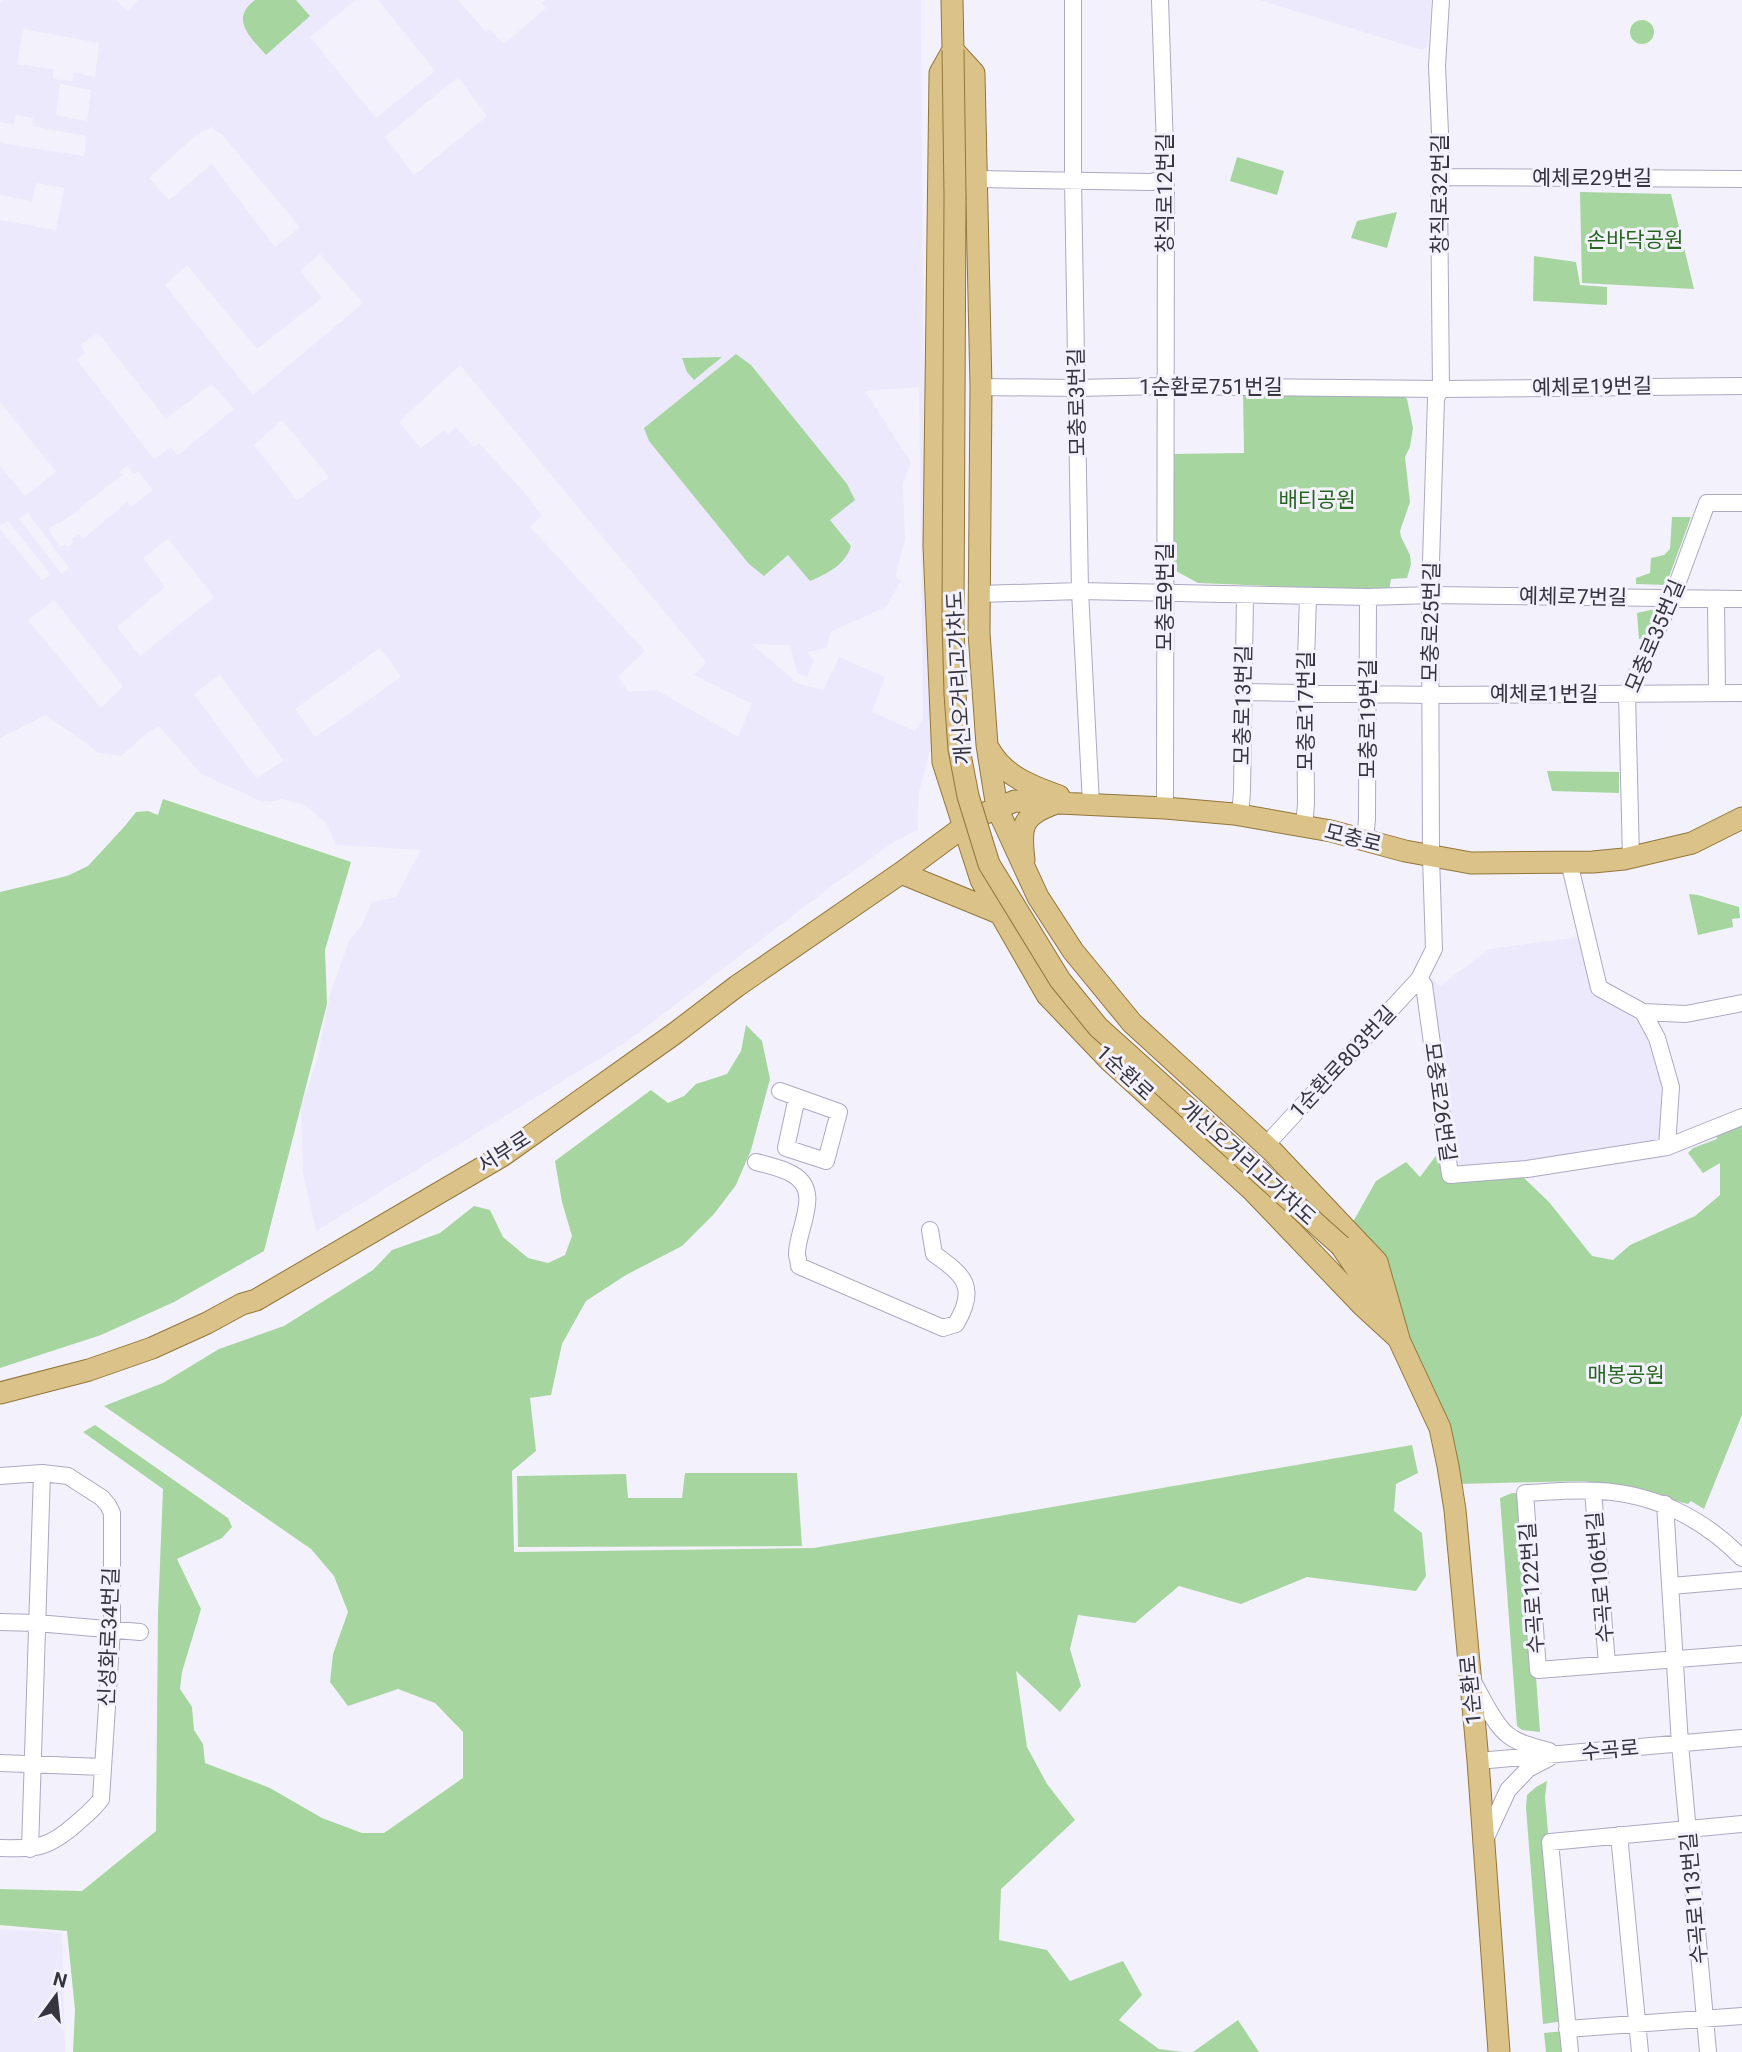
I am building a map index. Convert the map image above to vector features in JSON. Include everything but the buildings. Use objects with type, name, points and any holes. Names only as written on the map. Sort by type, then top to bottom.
[{"type":"main road","points":[[952,0],[953,50],[974,73],[981,387],[979,633],[987,745],[997,808],[1038,897],[1073,951],[1132,1023],[1266,1145],[1377,1262],[1399,1339]]},
{"type":"main road","name":"1순환로","points":[[953,50],[940,73],[934,546],[943,762],[981,880],[1047,995],[1110,1061],[1252,1190],[1363,1306],[1399,1339]]},
{"type":"main road","name":"개신오거리고가차도","points":[[953,50],[953,620],[956,694],[960,748],[968,796],[989,864],[1060,980],[1098,1027],[1341,1246]]},
{"type":"main road","points":[[987,745],[1003,769],[1017,778],[1074,801],[1091,804]]},
{"type":"main road","name":"모충로","points":[[963,827],[978,816],[1015,801],[1165,808],[1240,815],[1304,826],[1431,857],[1471,863],[1569,862],[1631,858],[1692,843],[1742,818]]},
{"type":"main road","points":[[1024,869],[1022,844],[1028,819],[1037,811],[1058,803]]},
{"type":"main road","name":"서부로","points":[[0,1393],[89,1370],[152,1348],[242,1304],[256,1300],[502,1156],[963,827]]},
{"type":"main road","points":[[901,873],[999,914]]},
{"type":"main road","name":"1순환로","points":[[1341,1246],[1386,1312],[1440,1428],[1448,1466],[1455,1510],[1478,1761],[1499,2052]]},
{"type":"street","name":"모충로3번길","points":[[1073,0],[1073,180],[1080,591],[1091,804]]},
{"type":"street","name":"창직로12번길","points":[[1160,0],[1166,177],[1164,386]]},
{"type":"street","name":"창직로32번길","points":[[1441,0],[1437,66],[1442,177],[1439,194],[1441,389]]},
{"type":"street","points":[[978,179],[1152,182],[1166,177]]},
{"type":"street","name":"예체로29번길","points":[[1442,177],[1742,179]]},
{"type":"street","name":"모충로9번길","points":[[1164,386],[1165,808]]},
{"type":"street","name":"예체로19번길","points":[[1441,389],[1742,386]]},
{"type":"street","name":"1순환로751번길","points":[[981,387],[1441,389]]},
{"type":"street","name":"모충로25번길","points":[[1431,857],[1430,595],[1436,398],[1441,389]]},
{"type":"street","name":"모충로35번길","points":[[1631,858],[1627,694],[1672,598],[1707,503],[1742,502]]},
{"type":"street","points":[[979,594],[1080,591],[1368,597],[1430,595]]},
{"type":"street","name":"모충로13번길","points":[[1240,815],[1245,595]]},
{"type":"street","name":"예체로7번길","points":[[1430,595],[1742,599]]},
{"type":"street","name":"모충로17번길","points":[[1304,826],[1308,596]]},
{"type":"street","name":"모충로19번길","points":[[1365,840],[1369,694],[1368,597]]},
{"type":"street","points":[[1716,599],[1717,693]]},
{"type":"street","name":"예체로1번길","points":[[1243,692],[1430,695],[1742,693]]},
{"type":"street","points":[[1419,979],[1434,949],[1431,857]]},
{"type":"street","points":[[1569,862],[1599,988],[1643,1012],[1686,1014],[1742,1003]]},
{"type":"street","name":"1순환로803번길","points":[[1266,1145],[1419,979]]},
{"type":"street","name":"모충로26번길","points":[[1419,979],[1424,985],[1450,1175],[1527,1170],[1667,1147]]},
{"type":"street","points":[[1643,1012],[1657,1038],[1671,1087],[1667,1147],[1742,1117]]},
{"type":"street","points":[[780,1091],[797,1097]]},
{"type":"street","points":[[756,1161],[793,1174],[805,1186],[806,1216],[797,1254],[799,1266],[943,1328],[956,1324],[968,1299],[965,1284],[956,1269],[934,1254],[930,1230]]},
{"type":"street","points":[[30,1849],[42,1472]]},
{"type":"street","name":"신성화로34번길","points":[[0,1475],[42,1472],[68,1476],[102,1498],[112,1513],[111,1629],[101,1799],[64,1834],[49,1844],[30,1849],[0,1848]]},
{"type":"street","name":"수곡로106번길","points":[[1593,1491],[1607,1664]]},
{"type":"street","name":"수곡로106번길","points":[[1525,1493],[1593,1491],[1626,1494],[1665,1504],[1707,1527],[1742,1558]]},
{"type":"street","name":"수곡로122번길","points":[[1525,1493],[1538,1670],[1742,1654]]},
{"type":"street","name":"수곡로113번길","points":[[1665,1504],[1680,1744],[1707,2052]]},
{"type":"street","points":[[1671,1586],[1742,1580]]},
{"type":"street","points":[[0,1622],[140,1632]]},
{"type":"street","points":[[1470,1676],[1508,1736],[1558,1754]]},
{"type":"street","name":"수곡로","points":[[1478,1761],[1742,1738]]},
{"type":"street","points":[[1483,1843],[1513,1783],[1528,1769],[1558,1754]]},
{"type":"street","points":[[0,1763],[103,1767]]},
{"type":"street","points":[[1570,2052],[1550,1842],[1742,1824]]},
{"type":"street","points":[[1619,1835],[1640,2052]]},
{"type":"street","points":[[1567,2029],[1742,2016]]},
{"type":"shaded area","points":[[3,0],[116,0],[128,11],[138,0],[356,0],[310,37],[376,118],[435,71],[378,0],[458,0],[486,32],[490,29],[504,44],[546,8],[542,3],[545,0],[921,0],[923,331],[933,740],[919,792],[918,829],[894,842],[832,886],[625,1043],[316,1231],[303,1173],[301,1106],[317,1060],[330,994],[349,941],[362,925],[372,902],[396,897],[421,850],[336,845],[326,823],[305,805],[282,799],[270,802],[258,800],[201,774],[159,726],[121,756],[99,753],[46,715],[0,738],[0,529],[42,580],[51,575],[8,521],[0,526],[0,466],[25,496],[56,472],[0,402],[0,220],[56,230],[64,188],[36,183],[32,201],[0,195],[0,143],[84,156],[86,136],[32,126],[33,118],[16,115],[14,124],[0,122],[0,4]],"holes":[[[23,29],[99,43],[95,77],[73,72],[72,81],[53,79],[53,69],[17,64]],[[458,77],[487,116],[414,175],[385,137]],[[60,84],[91,90],[87,121],[56,115]],[[212,127],[223,136],[300,227],[275,247],[212,164],[169,200],[149,178],[195,136]],[[320,254],[363,303],[253,395],[165,285],[187,265],[257,349],[322,298],[300,271]],[[98,333],[166,419],[212,384],[234,409],[178,455],[171,447],[154,459],[76,359],[85,353],[80,345]],[[460,365],[706,662],[694,675],[752,704],[738,737],[657,690],[629,692],[618,677],[645,651],[530,527],[542,515],[523,491],[479,443],[474,447],[456,427],[448,434],[444,430],[421,448],[399,422]],[[919,387],[923,718],[915,731],[872,712],[885,677],[839,657],[823,690],[797,683],[752,644],[790,645],[797,673],[807,677],[814,661],[808,652],[827,648],[830,632],[886,607],[901,581],[895,577],[905,540],[903,483],[911,462],[865,391]],[[282,420],[329,477],[297,500],[254,445]],[[127,466],[134,474],[138,471],[153,490],[131,507],[127,502],[83,539],[79,534],[72,539],[73,543],[67,547],[65,544],[60,547],[48,529],[60,524],[122,475],[119,472]],[[28,513],[69,568],[62,574],[19,519]],[[168,539],[214,597],[140,656],[117,627],[165,587],[143,558]],[[54,600],[123,686],[101,708],[28,620]],[[380,648],[401,677],[315,737],[295,709]],[[220,675],[283,760],[257,779],[194,694]]]},
{"type":"shaded area","points":[[1259,0],[1431,0],[1428,46],[1422,50]]},
{"type":"shaded area","points":[[1579,937],[1596,991],[1639,1018],[1654,1050],[1668,1087],[1665,1133],[1659,1143],[1462,1172],[1455,1167],[1431,978],[1440,986],[1489,949]]},
{"type":"shaded area","points":[[0,1929],[62,1933],[65,2052],[0,2052]]},
{"type":"green space","points":[[255,0],[296,0],[310,16],[266,55],[249,35],[243,21],[247,7]]},
{"type":"green space","points":[[1642,20],[1651,23],[1654,32],[1651,41],[1642,44],[1633,41],[1630,32],[1633,23]]},
{"type":"green space","points":[[1237,157],[1284,171],[1277,195],[1230,181]]},
{"type":"green space","name":"손바닥공원","points":[[1580,192],[1671,194],[1694,289],[1582,283]]},
{"type":"green space","points":[[1397,212],[1387,248],[1351,238],[1357,221]]},
{"type":"green space","points":[[1534,256],[1576,262],[1580,285],[1607,287],[1607,305],[1533,301]]},
{"type":"green space","points":[[736,354],[751,365],[847,484],[855,500],[830,520],[851,546],[845,558],[835,568],[810,581],[788,555],[764,576],[749,564],[649,441],[644,428]]},
{"type":"green space","points":[[722,357],[694,380],[687,372],[682,358]]},
{"type":"green space","name":"배티공원","points":[[1243,391],[1403,395],[1407,399],[1413,428],[1410,447],[1405,457],[1410,502],[1400,531],[1410,555],[1411,564],[1407,578],[1391,579],[1389,591],[1198,583],[1176,571],[1173,566],[1169,454],[1244,453]]},
{"type":"green space","points":[[1672,517],[1691,517],[1666,585],[1636,584],[1636,578],[1650,573],[1651,558],[1664,555],[1670,549]]},
{"type":"green space","points":[[1655,609],[1657,619],[1648,639],[1639,639],[1637,613]]},
{"type":"green space","points":[[1547,771],[1619,772],[1619,793],[1552,791]]},
{"type":"green space","points":[[163,799],[351,862],[325,950],[327,1004],[264,1251],[174,1302],[101,1335],[0,1368],[0,892],[67,876],[88,866],[136,812],[148,811],[158,815]]},
{"type":"green space","points":[[1689,894],[1739,907],[1740,918],[1732,919],[1733,927],[1698,935]]},
{"type":"green space","points":[[746,1025],[762,1041],[770,1079],[751,1150],[736,1185],[714,1214],[682,1246],[626,1275],[586,1301],[562,1344],[551,1395],[530,1398],[536,1451],[512,1471],[514,1552],[814,1548],[1412,1445],[1418,1473],[1396,1484],[1394,1511],[1422,1533],[1426,1576],[1416,1591],[1307,1577],[1241,1604],[1179,1586],[1135,1623],[1078,1615],[1070,1649],[1081,1686],[1060,1712],[1016,1671],[1027,1747],[1047,1784],[1075,1820],[1001,1889],[999,1940],[1047,1950],[1070,1981],[1123,1961],[1142,1995],[1119,2020],[1159,2049],[1183,2052],[73,2052],[75,2010],[67,1931],[0,1925],[0,1889],[82,1891],[156,1831],[158,1614],[163,1489],[83,1432],[95,1425],[228,1518],[232,1527],[222,1538],[177,1559],[201,1609],[182,1672],[180,1689],[192,1707],[194,1730],[203,1744],[205,1763],[270,1788],[322,1818],[362,1833],[384,1833],[463,1778],[463,1732],[435,1703],[398,1689],[348,1706],[330,1682],[333,1654],[348,1612],[334,1576],[311,1549],[104,1406],[163,1383],[219,1349],[284,1326],[373,1270],[392,1250],[440,1233],[474,1206],[490,1210],[503,1237],[528,1258],[548,1263],[565,1255],[572,1236],[562,1202],[555,1161],[651,1090],[668,1103],[684,1096],[696,1084],[727,1074],[741,1051]]},
{"type":"green space","name":"매봉공원","points":[[1742,1112],[1742,1415],[1704,1509],[1691,1501],[1688,1504],[1584,1481],[1457,1484],[1345,1236],[1376,1181],[1406,1162],[1420,1177],[1438,1153],[1445,1179],[1523,1177],[1549,1202],[1592,1256],[1613,1260],[1630,1245],[1695,1216],[1720,1195],[1720,1163],[1703,1173],[1688,1153],[1693,1148],[1717,1139],[1716,1132]]},
{"type":"green space","points":[[685,1473],[797,1473],[802,1546],[518,1547],[517,1476],[626,1474],[628,1498],[682,1498]]},
{"type":"green space","points":[[1512,1493],[1523,1497],[1540,1732],[1522,1730],[1517,1726],[1500,1498]]},
{"type":"green space","points":[[1547,1781],[1545,1797],[1564,2021],[1543,2024],[1526,1808],[1527,1795]]},
{"type":"green space","points":[[1238,2020],[1259,2052],[1193,2052]]},
{"type":"green space","points":[[1564,2031],[1566,2052],[1546,2052],[1544,2033]]}]
